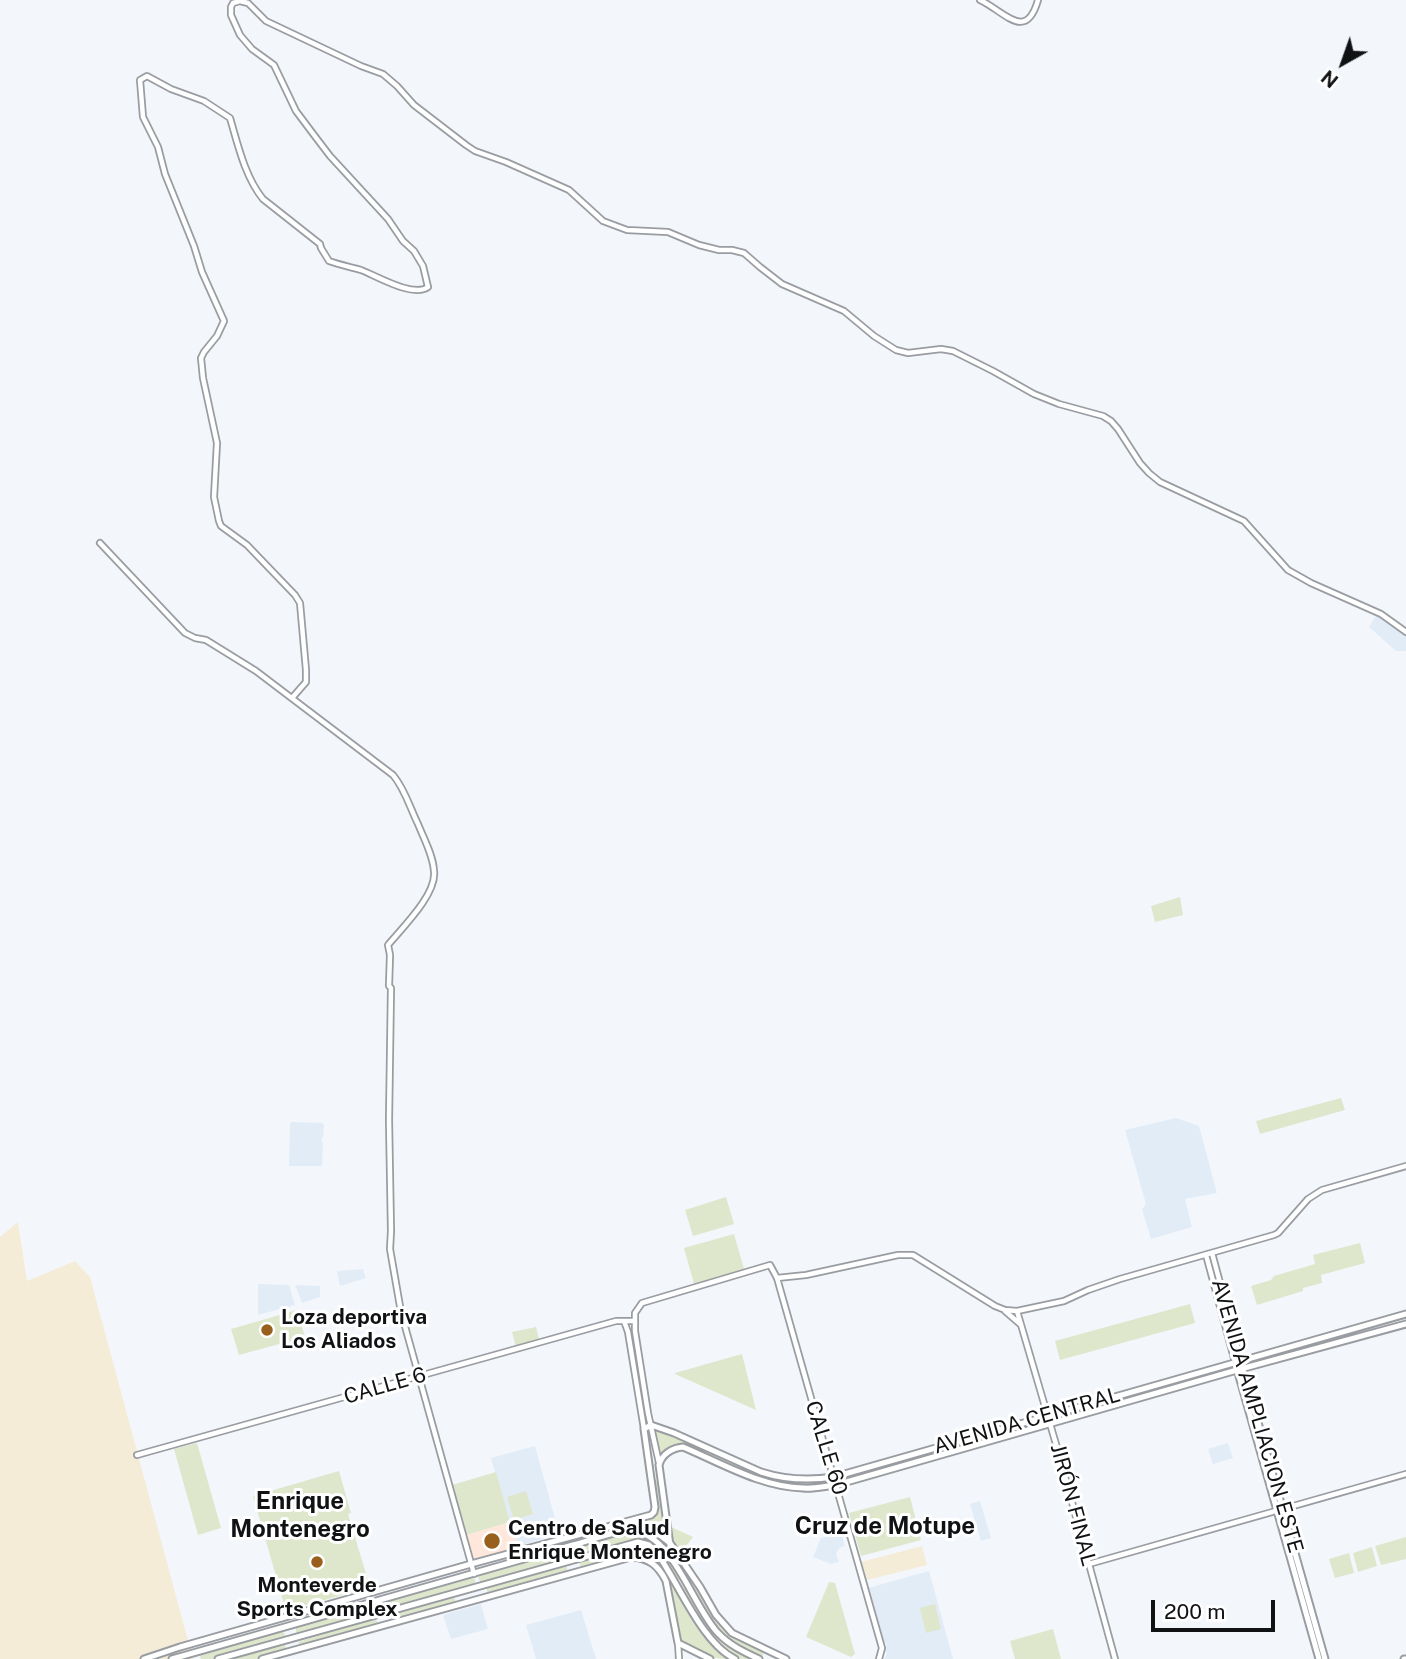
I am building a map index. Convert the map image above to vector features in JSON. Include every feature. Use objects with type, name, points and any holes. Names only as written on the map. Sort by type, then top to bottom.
[{"type":"main road","name":"AVENIDA CENTRAL","points":[[651,1425],[775,1477],[797,1480],[834,1477],[1406,1314]]},
{"type":"main road","name":"AVENIDA CENTRAL","points":[[659,1465],[664,1455],[676,1447],[683,1447],[780,1486],[804,1489],[836,1485],[1406,1324]]},
{"type":"main road","name":"AVENIDA AMPLIACION ESTE","points":[[1238,1362],[1319,1659]]},
{"type":"main road","points":[[144,1659],[651,1515],[655,1507],[644,1429],[651,1425]]},
{"type":"main road","points":[[659,1465],[672,1560]]},
{"type":"main road","name":"AVENIDA AMPLIACION ESTE","points":[[1280,1511],[1325,1659]]},
{"type":"main road","points":[[629,1522],[657,1533],[670,1543],[716,1615],[732,1633],[786,1659]]},
{"type":"main road","points":[[172,1659],[629,1531],[653,1537],[672,1560],[710,1624],[739,1650],[759,1659]]},
{"type":"main road","points":[[218,1659],[635,1542],[646,1544],[657,1553],[709,1637],[724,1653],[735,1659]]},
{"type":"main road","points":[[262,1659],[631,1557],[649,1560],[663,1575],[678,1643],[710,1659]]},
{"type":"main road","points":[[677,1586],[684,1582]]},
{"type":"street","points":[[980,0],[1014,21],[1022,22],[1032,16],[1038,0]]},
{"type":"street","points":[[292,698],[306,682],[301,606],[298,599],[247,545],[221,526],[219,521],[214,497],[217,443],[201,358],[224,321],[177,207],[158,147],[143,117],[140,80],[147,76],[171,89],[204,101],[230,118],[256,191],[320,244],[329,261],[360,270],[392,285],[422,291],[429,287],[423,266],[414,251],[326,151],[296,111],[274,65],[252,49],[240,35],[231,15],[231,7],[233,3],[240,1],[248,3],[276,26],[360,66],[383,74],[414,105],[466,145],[569,190],[603,221],[627,230],[668,232],[699,245],[744,253],[782,284],[844,311],[896,350],[908,353],[941,349],[953,351],[1034,394],[1103,416],[1118,429],[1140,463],[1160,482],[1244,521],[1288,570],[1381,614],[1406,632]]},
{"type":"street","points":[[100,543],[185,633],[204,639],[256,671],[395,778],[432,857],[435,871],[430,892],[388,945],[391,988],[389,1244],[395,1282],[418,1376],[474,1574]]},
{"type":"street","points":[[1005,1310],[1017,1311],[1064,1301],[1110,1282],[1278,1233],[1308,1199],[1322,1190],[1406,1167]]},
{"type":"street","name":"AVENIDA AMPLIACION ESTE","points":[[1212,1253],[1238,1362]]},
{"type":"street","points":[[777,1278],[806,1275],[898,1255],[913,1255],[1005,1310],[1020,1324]]},
{"type":"street","name":"AVENIDA AMPLIACION ESTE","points":[[1206,1255],[1238,1362]]},
{"type":"street","name":"CALLE 60","points":[[634,1321],[635,1313],[642,1303],[770,1265],[777,1278],[882,1648],[879,1659]]},
{"type":"street","name":"JIRÓN FINAL","points":[[1017,1311],[1115,1659]]},
{"type":"street","points":[[623,1320],[628,1332],[644,1429]]},
{"type":"street","points":[[634,1321],[659,1465]]},
{"type":"street","name":"CALLE 6","points":[[137,1455],[603,1324],[634,1321]]},
{"type":"street","points":[[1089,1564],[1406,1474]]},
{"type":"street","points":[[678,1643],[679,1659]]},
{"type":"street","points":[[691,1650],[692,1659]]},
{"type":"shaded area","points":[[1377,614],[1406,634],[1406,651],[1396,651],[1369,627]]},
{"type":"shaded area","points":[[1176,1118],[1199,1126],[1217,1193],[1185,1199],[1192,1227],[1151,1239],[1142,1209],[1146,1204],[1125,1130]]},
{"type":"shaded area","points":[[291,1122],[324,1125],[321,1139],[322,1166],[289,1166]]},
{"type":"shaded area","points":[[18,1222],[27,1281],[75,1261],[90,1277],[193,1659],[0,1659],[0,1237]]},
{"type":"shaded area","points":[[363,1269],[366,1278],[340,1286],[337,1271]]},
{"type":"shaded area","points":[[258,1284],[289,1285],[295,1305],[258,1315]]},
{"type":"shaded area","points":[[295,1285],[320,1286],[320,1297],[302,1303]]},
{"type":"shaded area","points":[[1228,1443],[1233,1458],[1213,1464],[1208,1449]]},
{"type":"shaded area","points":[[535,1446],[559,1533],[517,1547],[491,1458]]},
{"type":"shaded area","points":[[980,1501],[991,1538],[981,1541],[970,1504]]},
{"type":"shaded area","name":"Centro de Salud Enrique Montenegro","points":[[510,1522],[517,1547],[473,1559],[466,1535]]},
{"type":"shaded area","points":[[841,1532],[845,1546],[839,1548],[836,1554],[839,1562],[831,1564],[813,1557],[821,1538]]},
{"type":"shaded area","points":[[922,1546],[927,1565],[867,1580],[861,1562]]},
{"type":"shaded area","points":[[929,1571],[953,1659],[884,1659],[887,1644],[883,1642],[868,1588]]},
{"type":"shaded area","points":[[481,1604],[488,1629],[451,1639],[443,1615]]},
{"type":"shaded area","points":[[581,1610],[596,1659],[536,1659],[526,1625]]},
{"type":"green space","points":[[1180,897],[1183,915],[1155,922],[1151,906]]},
{"type":"green space","points":[[1341,1098],[1345,1110],[1260,1134],[1256,1121]]},
{"type":"green space","points":[[726,1197],[734,1224],[693,1236],[685,1210]]},
{"type":"green space","points":[[734,1234],[744,1269],[694,1284],[684,1248]]},
{"type":"green space","points":[[1360,1243],[1365,1263],[1321,1275],[1322,1283],[1257,1305],[1251,1286],[1315,1264],[1313,1255]]},
{"type":"green space","points":[[1190,1304],[1195,1323],[1060,1360],[1055,1341]]},
{"type":"green space","points":[[297,1310],[305,1337],[239,1355],[231,1329]]},
{"type":"green space","points":[[536,1327],[539,1339],[516,1347],[512,1332]]},
{"type":"green space","points":[[742,1354],[756,1410],[675,1374],[675,1373]]},
{"type":"green space","points":[[653,1428],[764,1475],[804,1482],[829,1478],[831,1484],[813,1487],[771,1482],[680,1444],[668,1447],[659,1454]]},
{"type":"green space","points":[[197,1443],[221,1528],[198,1535],[174,1449]]},
{"type":"green space","name":"Monteverde Sports Complex","points":[[339,1471],[351,1513],[348,1514],[370,1587],[286,1611],[253,1496]]},
{"type":"green space","points":[[496,1472],[510,1522],[466,1535],[452,1485]]},
{"type":"green space","points":[[658,1480],[666,1538],[651,1527],[635,1522],[655,1515],[657,1511],[653,1481]]},
{"type":"green space","points":[[526,1491],[533,1514],[514,1520],[507,1497]]},
{"type":"green space","points":[[910,1497],[921,1540],[861,1556],[849,1513]]},
{"type":"green space","points":[[669,1526],[693,1537],[680,1554],[671,1543]]},
{"type":"green space","points":[[634,1534],[658,1545],[680,1579],[676,1582],[654,1547],[636,1540],[575,1557],[572,1551],[574,1548],[621,1535]]},
{"type":"green space","points":[[1406,1537],[1406,1559],[1381,1565],[1375,1546]]},
{"type":"green space","points":[[633,1545],[651,1551],[670,1578],[667,1578],[659,1566],[639,1556],[617,1557],[581,1569],[579,1561]]},
{"type":"green space","points":[[1372,1547],[1377,1566],[1358,1572],[1353,1553]]},
{"type":"green space","points":[[565,1551],[569,1558],[566,1560],[481,1584],[478,1577],[481,1574]]},
{"type":"green space","points":[[1349,1553],[1354,1573],[1335,1578],[1329,1559]]},
{"type":"green space","points":[[676,1557],[718,1622],[739,1640],[764,1652],[762,1657],[735,1645],[715,1626],[675,1562]]},
{"type":"green space","points":[[566,1565],[568,1572],[488,1594],[486,1587]]},
{"type":"green space","points":[[470,1577],[475,1579],[475,1585],[389,1609],[385,1603],[387,1600]]},
{"type":"green space","points":[[672,1582],[716,1648],[729,1659],[703,1654],[680,1641],[669,1584]]},
{"type":"green space","points":[[829,1582],[835,1583],[855,1654],[851,1657],[806,1637]]},
{"type":"green space","points":[[685,1588],[720,1638],[753,1659],[736,1658],[720,1647],[692,1608],[682,1590]]},
{"type":"green space","points":[[454,1597],[456,1603],[394,1621],[392,1613]]},
{"type":"green space","points":[[377,1603],[381,1610],[379,1611],[296,1633],[296,1627]]},
{"type":"green space","points":[[935,1604],[941,1629],[926,1633],[920,1608]]},
{"type":"green space","points":[[375,1618],[379,1625],[302,1647],[298,1642]]},
{"type":"green space","points":[[1053,1629],[1061,1659],[1015,1659],[1010,1641]]},
{"type":"green space","points":[[283,1631],[286,1637],[212,1659],[201,1659],[199,1654]]},
{"type":"green space","points":[[283,1643],[286,1651],[256,1659],[228,1659]]},
{"type":"place","name":"Loza deportiva Los Aliados","points":[[267,1330]]},
{"type":"place","name":"Centro de Salud Enrique Montenegro","points":[[492,1541]]},
{"type":"place","name":"Monteverde Sports Complex","points":[[317,1562]]},
{"type":"district","name":"Enrique Montenegro","points":[[300,1516]]},
{"type":"district","name":"Cruz de Motupe","points":[[885,1527]]}]
